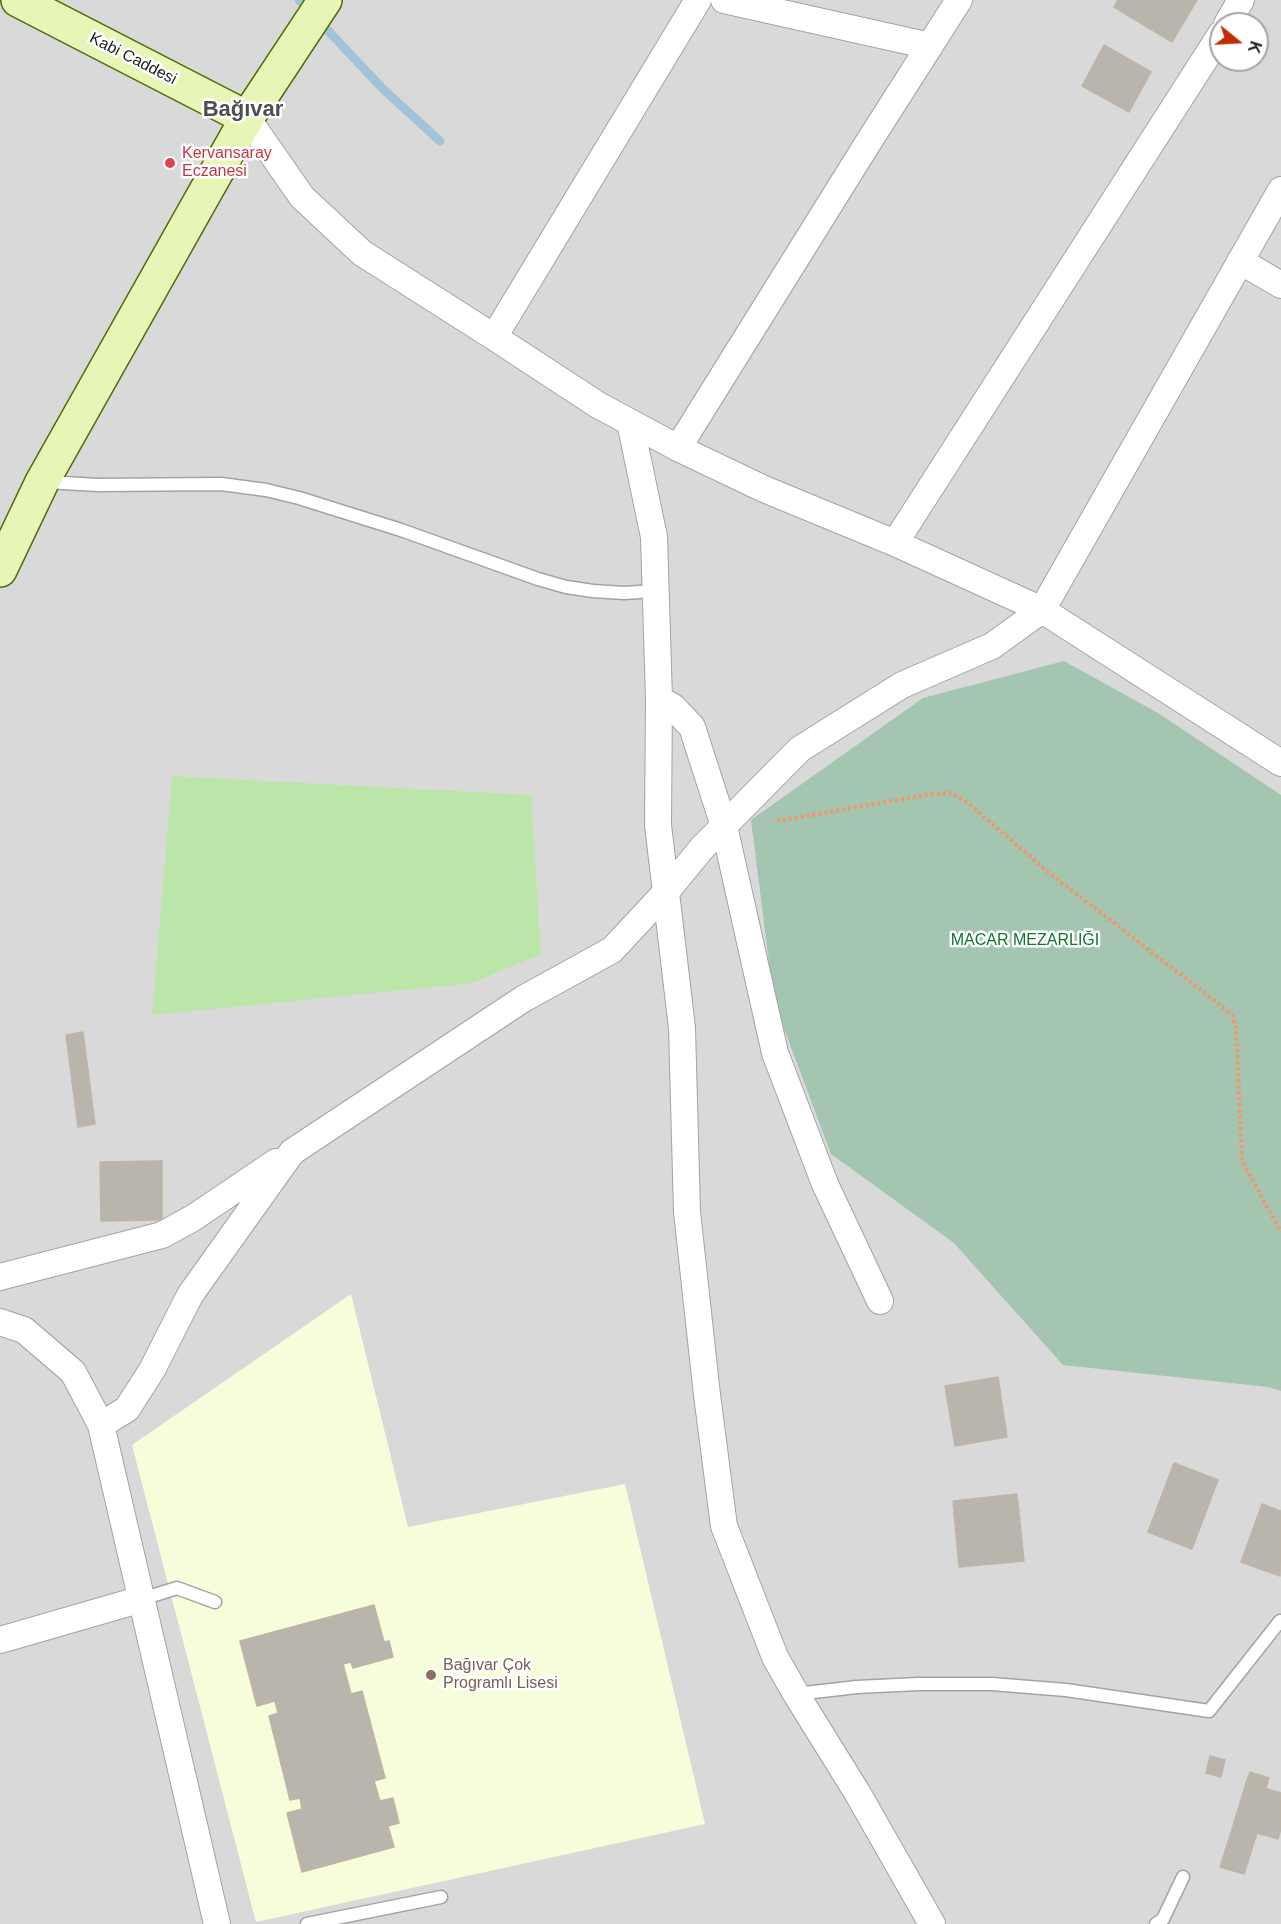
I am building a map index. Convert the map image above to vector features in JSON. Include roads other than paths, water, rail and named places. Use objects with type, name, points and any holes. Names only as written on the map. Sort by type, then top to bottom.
[{"type":"street","name":"Kabi Caddesi","points":[[18,0],[248,117]]},
{"type":"street","points":[[0,570],[42,482],[248,117],[324,0]]},
{"type":"street","points":[[495,337],[698,0]]},
{"type":"street","points":[[724,0],[930,46]]},
{"type":"street","points":[[678,448],[959,0]]},
{"type":"street","points":[[895,543],[1209,53]]},
{"type":"street","points":[[248,117],[302,197],[362,254],[598,405],[678,448],[764,489],[895,543],[1042,610],[1281,763]]},
{"type":"street","points":[[0,1277],[162,1235],[193,1218],[523,999],[612,950],[666,892],[702,848],[800,750],[902,685],[992,646],[1042,610],[1281,190]]},
{"type":"street","points":[[1240,261],[1281,285]]},
{"type":"street","points":[[630,422],[654,537],[659,699],[658,825],[682,1028],[687,1212],[706,1395],[724,1526],[775,1657],[858,1794],[932,1924]]},
{"type":"street","points":[[659,699],[678,711],[692,727],[724,826],[775,1053],[825,1184],[880,1300]]},
{"type":"street","points":[[101,1425],[127,1409],[152,1370],[190,1295],[292,1152]]},
{"type":"street","points":[[0,1322],[24,1330],[73,1372],[101,1425],[217,1924]]},
{"type":"street","points":[[0,1640],[142,1599]]},
{"type":"lane","points":[[42,482],[221,484],[266,490],[401,530],[566,587],[604,592],[655,591]]},
{"type":"lane","points":[[142,1599],[177,1588],[215,1602]]},
{"type":"lane","points":[[796,1694],[857,1687],[992,1684],[1066,1690],[1209,1711],[1280,1621]]},
{"type":"lane","points":[[1156,1924],[1163,1919],[1183,1876]]},
{"type":"lane","points":[[307,1924],[441,1897]]},
{"type":"waterway","points":[[299,0],[384,90],[440,141]]},
{"type":"place","name":"Kervansaray Eczanesi","points":[[170,163]]},
{"type":"place","name":"Bağıvar Çok Programlı Lisesi","points":[[431,1675]]},
{"type":"district","name":"Bağıvar","points":[[243,110]]},
{"type":"park label","name":"MACAR MEZARLIĞI","points":[[1025,941]]}]
